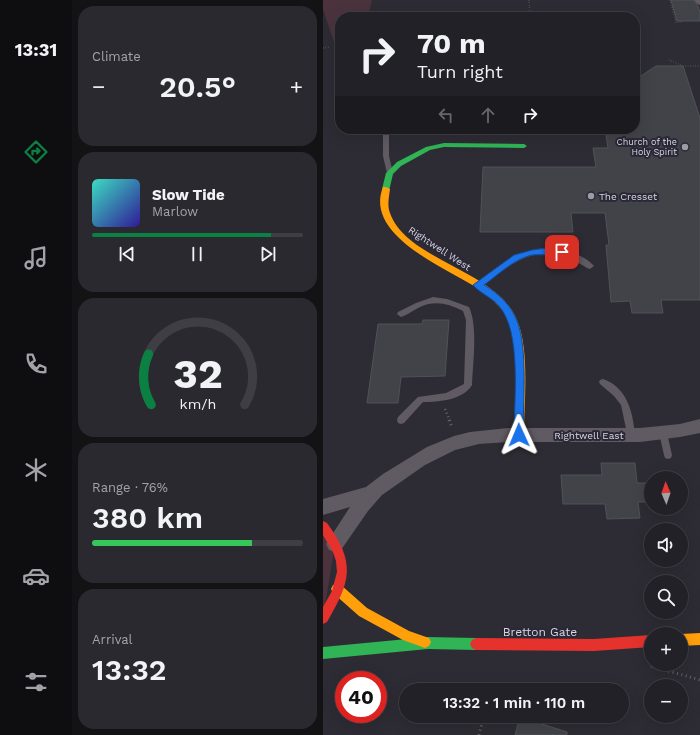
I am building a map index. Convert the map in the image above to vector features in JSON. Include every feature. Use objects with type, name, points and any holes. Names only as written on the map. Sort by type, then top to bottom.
[{"type":"street","points":[[390,173],[399,164],[428,148],[444,145],[524,146]]},
{"type":"street","name":"Rightwell West","points":[[390,173],[386,189],[386,213],[394,230],[411,244],[486,290],[503,304],[513,321],[519,349],[519,435]]},
{"type":"street","name":"Rightwell East","points":[[335,544],[373,493],[391,478],[423,457],[459,442],[477,438],[519,435],[663,433],[682,431],[700,426]]},
{"type":"street","name":"Rightwell East","points":[[323,507],[373,493]]},
{"type":"street","points":[[323,526],[335,544],[343,564],[341,578],[337,589],[330,607],[323,618]]},
{"type":"street","name":"Bretton Gate","points":[[337,589],[363,612],[407,636],[429,643]]},
{"type":"street","points":[[688,640],[700,639]]},
{"type":"street","name":"Bretton Gate","points":[[323,653],[429,643],[594,645],[644,642]]},
{"type":"lane","points":[[386,134],[386,156],[390,173]]},
{"type":"lane","points":[[478,285],[517,258],[532,252],[562,252],[573,256],[590,266]]},
{"type":"lane","points":[[401,314],[431,299],[453,302],[466,309],[470,320],[468,385],[452,396],[440,399],[421,399],[401,420]]},
{"type":"lane","points":[[603,382],[624,400],[628,410],[631,434]]},
{"type":"lane","points":[[663,433],[668,455]]},
{"type":"path","points":[[529,0],[529,12]]},
{"type":"path","points":[[670,0],[676,22],[683,22]]},
{"type":"path","points":[[323,48],[330,47]]},
{"type":"path","points":[[669,60],[683,66],[700,66]]},
{"type":"path","points":[[479,735],[482,723]]},
{"type":"shaded area","points":[[323,0],[372,0],[369,12],[335,12],[335,45],[323,9]]},
{"type":"shaded area","points":[[323,526],[335,544],[323,618]]},
{"type":"building","points":[[671,0],[693,0],[698,6],[700,21],[677,21]]},
{"type":"building","name":"The Cresset","points":[[656,66],[683,66],[700,118],[700,300],[661,300],[663,313],[632,313],[630,301],[611,302],[606,245],[609,245],[605,213],[571,213],[573,232],[480,232],[483,167],[596,167],[593,148],[608,148],[606,134],[640,134],[640,77]]},
{"type":"building","points":[[423,320],[449,320],[445,376],[401,377],[398,403],[367,403],[378,324],[422,324]]},
{"type":"building","points":[[601,463],[635,463],[637,483],[644,483],[644,502],[638,502],[640,518],[607,519],[605,504],[563,504],[561,475],[602,475]]},
{"type":"building","points":[[518,723],[539,723],[567,732],[567,735],[515,735]]},
{"type":"traffic: fast","points":[[386,189],[390,173],[399,164],[428,148],[444,145],[524,146]]},
{"type":"traffic: fast","points":[[323,653],[428,643],[476,644]]},
{"type":"traffic: slow","points":[[386,189],[385,210],[394,228],[407,241],[425,254],[467,277],[486,290],[502,304],[513,320],[519,345],[520,360],[519,435]]},
{"type":"traffic: slow","points":[[337,589],[363,612],[407,636],[425,642]]},
{"type":"traffic: slow","points":[[688,640],[700,639]]},
{"type":"traffic: jam","points":[[323,526],[338,550],[342,572],[337,593],[323,618]]},
{"type":"traffic: jam","points":[[476,644],[594,645],[644,641]]},
{"type":"place","name":"Church of the Holy Spirit","points":[[685,147]]},
{"type":"place","name":"The Cresset","points":[[591,196]]},
{"type":"route","points":[[519,435],[519,349],[513,321],[503,304],[478,285],[517,258],[532,252],[562,252]]}]
